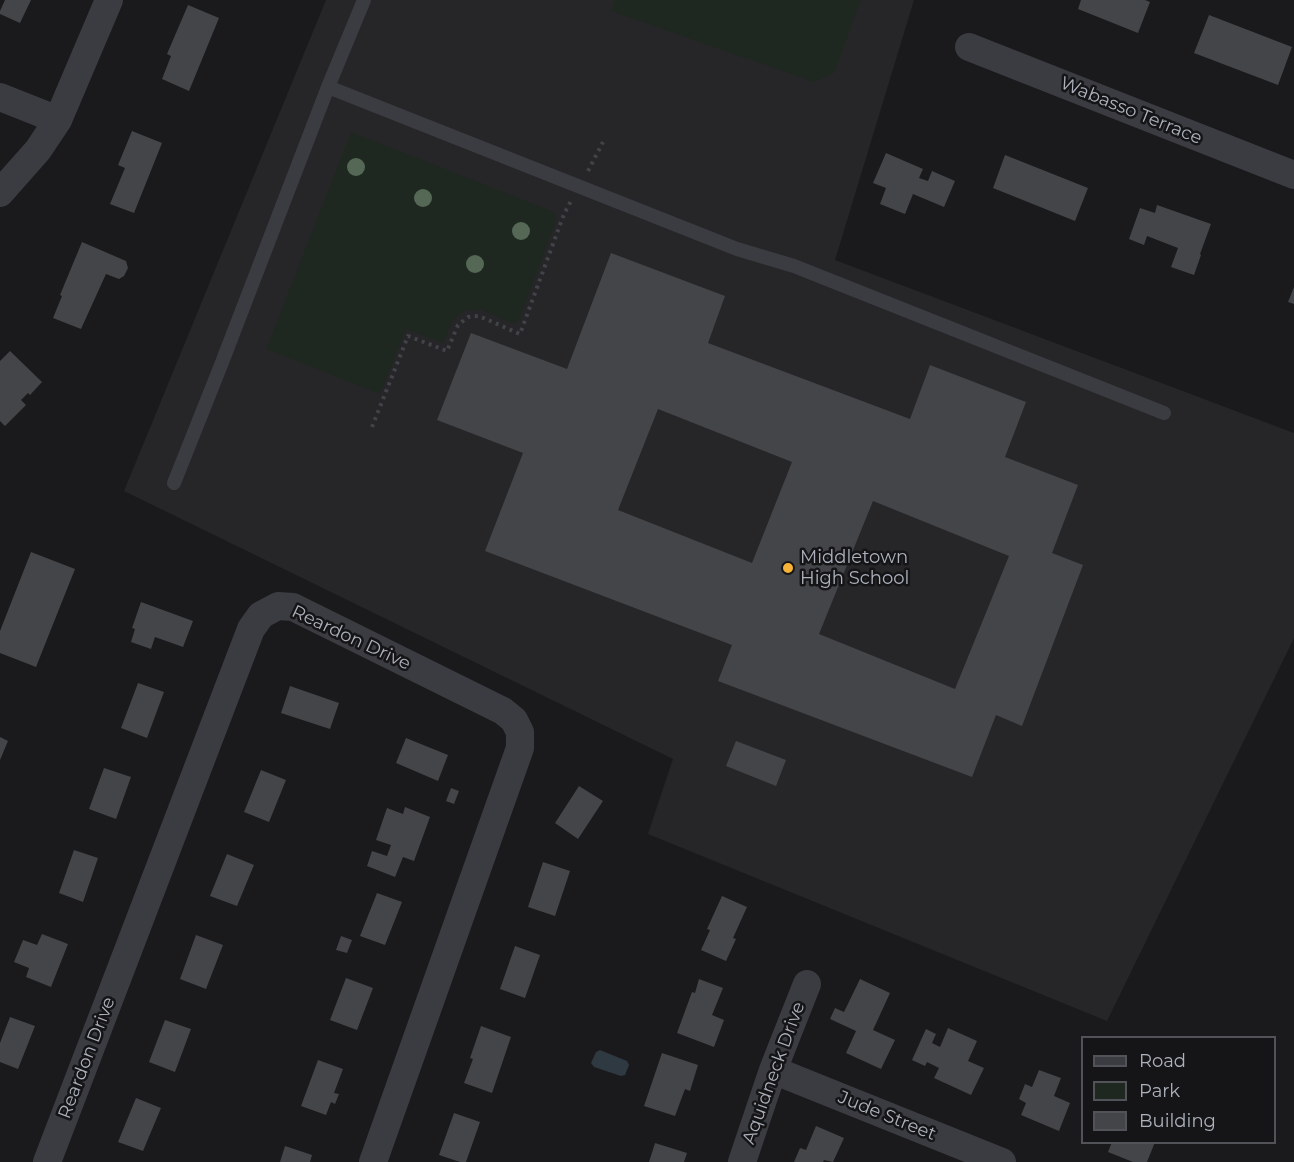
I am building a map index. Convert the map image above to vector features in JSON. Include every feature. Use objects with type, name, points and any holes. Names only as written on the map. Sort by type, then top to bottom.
[{"type":"street","points":[[0,193],[38,150],[58,120],[109,0]]},
{"type":"street","name":"Wabasso Terrace","points":[[969,47],[1294,176]]},
{"type":"street","points":[[0,97],[58,120]]},
{"type":"street","name":"Reardon Drive","points":[[47,1162],[251,629],[261,615],[278,606],[292,607],[503,711],[514,720],[520,732],[520,748],[373,1162]]},
{"type":"street","name":"Aquidneck Drive","points":[[742,1162],[773,1070],[807,984]]},
{"type":"street","name":"Jude Street","points":[[773,1070],[1002,1162]]},
{"type":"lane","points":[[174,483],[364,0]]},
{"type":"lane","points":[[328,87],[736,249],[794,266],[1164,413]]},
{"type":"path","points":[[372,427],[408,336],[447,351],[458,325],[468,317],[479,316],[520,334],[564,214],[603,142]]},
{"type":"shaded area","name":"Middletown High School","points":[[326,0],[914,0],[835,260],[1294,433],[1294,638],[1107,1021],[648,834],[673,759],[124,491]]},
{"type":"shaded area","points":[[600,1050],[627,1061],[629,1065],[625,1075],[621,1076],[594,1067],[591,1063],[596,1052]]},
{"type":"green space","points":[[615,0],[861,0],[834,73],[814,82],[611,11]]},
{"type":"green space","points":[[351,132],[554,212],[556,221],[516,323],[482,310],[467,310],[452,322],[443,343],[406,329],[380,394],[266,349]]},
{"type":"building","points":[[5,0],[31,0],[20,23],[0,14]]},
{"type":"building","points":[[1081,0],[1145,0],[1150,2],[1138,33],[1078,9]]},
{"type":"building","points":[[188,5],[219,18],[189,91],[162,79],[171,56],[167,54]]},
{"type":"building","points":[[1209,15],[1292,47],[1278,85],[1194,53]]},
{"type":"building","points":[[132,131],[162,143],[134,213],[110,204],[125,168],[118,165]]},
{"type":"building","points":[[886,153],[923,169],[919,178],[928,181],[932,171],[955,181],[944,207],[913,194],[905,214],[880,204],[886,188],[873,183]]},
{"type":"building","points":[[1005,155],[1088,188],[1075,221],[993,188]]},
{"type":"building","points":[[1157,205],[1211,224],[1194,275],[1171,267],[1178,248],[1147,236],[1144,245],[1129,239],[1140,208],[1155,213]]},
{"type":"building","points":[[82,242],[126,261],[128,268],[124,276],[119,279],[106,274],[81,329],[53,318]]},
{"type":"building","points":[[611,253],[725,296],[708,343],[910,419],[930,365],[1026,402],[1005,457],[1078,485],[1052,553],[1083,565],[1022,726],[996,715],[972,777],[718,681],[732,645],[485,551],[523,453],[437,420],[471,333],[567,369]],"holes":[[[658,409],[792,462],[752,563],[618,510]],[[873,501],[1009,556],[955,689],[819,634]]]},
{"type":"building","points":[[1294,287],[1294,304],[1288,302]]},
{"type":"building","points":[[10,351],[42,382],[30,395],[28,393],[21,400],[26,405],[5,426],[0,421],[0,361]]},
{"type":"building","points":[[31,552],[75,569],[36,667],[0,653],[0,631]]},
{"type":"building","points":[[141,602],[193,621],[183,647],[155,637],[151,649],[131,642],[135,629],[132,628]]},
{"type":"building","points":[[138,683],[164,692],[147,738],[121,728]]},
{"type":"building","points":[[290,686],[339,703],[330,729],[281,713]]},
{"type":"building","points":[[0,737],[8,741],[0,760]]},
{"type":"building","points":[[406,738],[448,755],[438,781],[396,763]]},
{"type":"building","points":[[736,741],[786,760],[776,786],[726,766]]},
{"type":"building","points":[[104,768],[131,777],[116,819],[89,809]]},
{"type":"building","points":[[261,770],[286,780],[269,822],[244,812]]},
{"type":"building","points":[[579,786],[603,801],[578,839],[555,823]]},
{"type":"building","points":[[451,788],[459,791],[454,804],[446,801]]},
{"type":"building","points":[[405,807],[430,817],[414,861],[403,857],[395,877],[367,866],[372,851],[387,856],[391,845],[376,840],[387,808],[403,814]]},
{"type":"building","points":[[74,850],[98,858],[83,902],[59,893]]},
{"type":"building","points":[[227,854],[254,865],[237,906],[210,896]]},
{"type":"building","points":[[543,862],[570,871],[555,916],[528,907]]},
{"type":"building","points":[[377,893],[402,902],[385,945],[360,936]]},
{"type":"building","points":[[722,896],[747,907],[733,938],[736,939],[726,961],[701,950],[710,930],[707,929]]},
{"type":"building","points":[[42,934],[68,944],[51,987],[26,977],[29,968],[14,962],[23,940],[37,945]]},
{"type":"building","points":[[196,935],[223,945],[206,989],[180,979]]},
{"type":"building","points":[[341,936],[352,940],[347,953],[336,950]]},
{"type":"building","points":[[515,946],[540,955],[525,998],[500,989]]},
{"type":"building","points":[[346,978],[373,988],[357,1030],[330,1020]]},
{"type":"building","points":[[699,979],[723,988],[712,1015],[724,1020],[714,1047],[677,1033]]},
{"type":"building","points":[[860,979],[890,993],[873,1030],[895,1040],[881,1069],[846,1053],[856,1031],[830,1019],[835,1008],[844,1012]]},
{"type":"building","points":[[10,1017],[35,1026],[18,1069],[0,1062],[0,1043]]},
{"type":"building","points":[[165,1020],[191,1029],[175,1072],[149,1062]]},
{"type":"building","points":[[481,1026],[511,1037],[492,1093],[464,1083]]},
{"type":"building","points":[[948,1028],[977,1041],[968,1061],[984,1068],[971,1095],[934,1078],[939,1068],[927,1062],[925,1066],[912,1060],[926,1029],[936,1034],[932,1043],[940,1047]]},
{"type":"building","points":[[662,1053],[698,1065],[690,1091],[685,1089],[675,1116],[644,1106]]},
{"type":"building","points":[[318,1060],[343,1069],[334,1093],[339,1094],[335,1104],[331,1102],[326,1115],[301,1106]]},
{"type":"building","points":[[1039,1070],[1061,1078],[1054,1096],[1070,1103],[1059,1131],[1021,1115],[1026,1103],[1019,1099],[1025,1084],[1032,1087]]},
{"type":"building","points":[[136,1098],[161,1108],[143,1151],[118,1142]]},
{"type":"building","points":[[454,1113],[480,1122],[466,1162],[439,1155]]},
{"type":"building","points":[[816,1126],[844,1138],[833,1162],[824,1160],[823,1162],[794,1162],[800,1148],[806,1150]]},
{"type":"building","points":[[655,1143],[687,1153],[684,1162],[649,1162]]},
{"type":"building","points":[[1111,1144],[1154,1144],[1147,1162],[1133,1162],[1108,1152]]},
{"type":"building","points":[[285,1146],[312,1155],[310,1162],[280,1162]]},
{"type":"place","name":"Middletown High School","points":[[788,568]]}]
